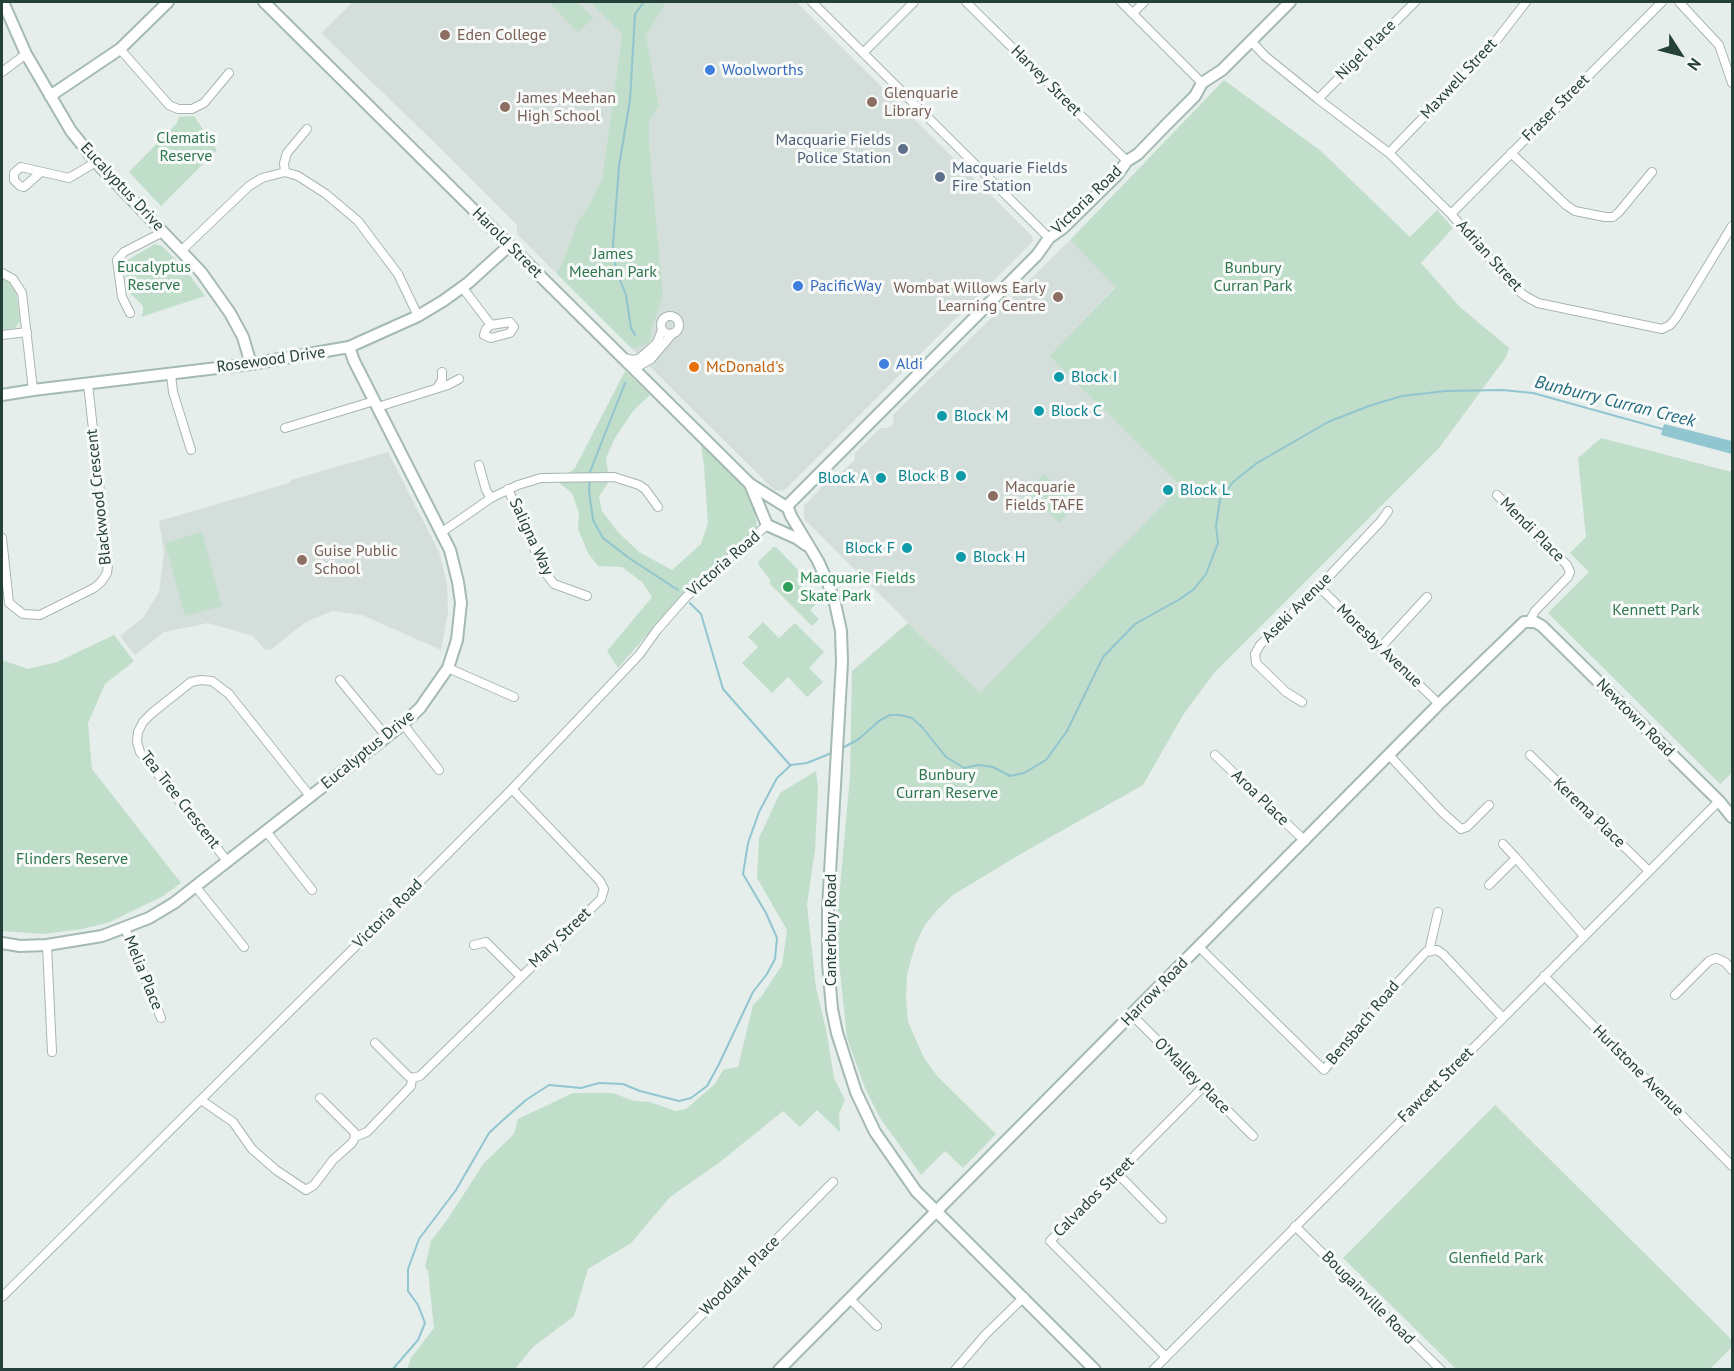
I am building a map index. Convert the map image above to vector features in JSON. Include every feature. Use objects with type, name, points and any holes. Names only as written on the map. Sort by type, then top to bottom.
[{"type":"street","name":"Eucalyptus Drive","points":[[3,2],[26,54],[71,131],[96,162],[201,272],[230,313],[243,337],[251,364]]},
{"type":"street","points":[[50,96],[120,49],[168,2]]},
{"type":"street","name":"Harold Street","points":[[264,2],[750,484],[785,508]]},
{"type":"street","points":[[812,2],[1049,238]]},
{"type":"street","points":[[863,53],[914,2]]},
{"type":"street","name":"Harvey Street","points":[[966,2],[1127,161]]},
{"type":"street","points":[[1121,2],[1202,83]]},
{"type":"street","points":[[1132,13],[1144,2]]},
{"type":"street","name":"Victoria Road","points":[[785,508],[1037,255],[1049,238],[1069,223],[1117,175],[1127,161],[1138,154],[1191,100],[1202,83],[1222,70],[1290,2]]},
{"type":"street","name":"Nigel Place","points":[[1318,99],[1415,2]]},
{"type":"street","name":"Maxwell Street","points":[[1389,153],[1492,46],[1526,2]]},
{"type":"street","name":"Fraser Street","points":[[1451,214],[1662,2]]},
{"type":"street","points":[[1679,2],[1719,45],[1732,83]]},
{"type":"street","name":"Adrian Street","points":[[1251,41],[1265,56],[1389,153],[1451,214],[1512,285],[1538,303],[1662,329],[1671,325],[1676,318],[1732,226]]},
{"type":"street","points":[[120,49],[169,105],[178,108],[192,109],[204,103],[229,73]]},
{"type":"street","points":[[2,72],[26,54]]},
{"type":"street","points":[[285,172],[284,163],[287,153],[308,129]]},
{"type":"street","points":[[1511,153],[1566,205],[1575,211],[1605,217],[1613,217],[1652,171]]},
{"type":"street","points":[[41,172],[69,178],[96,162]]},
{"type":"street","points":[[182,250],[249,186],[262,178],[285,172],[298,176],[326,194],[358,221],[398,274],[418,316]]},
{"type":"street","points":[[130,313],[122,297],[117,260],[124,252],[163,232]]},
{"type":"street","name":"Rosewood Drive","points":[[2,395],[251,364],[349,347],[418,316],[462,287],[510,245]]},
{"type":"street","points":[[2,273],[13,279],[20,289],[33,390]]},
{"type":"street","points":[[462,287],[491,325]]},
{"type":"street","points":[[672,316],[677,320],[678,326],[673,333],[651,359],[634,369],[640,358],[657,343],[664,318],[672,316]]},
{"type":"street","points":[[662,330],[667,334],[673,333]]},
{"type":"street","points":[[2,335],[27,332]]},
{"type":"street","name":"Eucalyptus Drive","points":[[2,943],[47,945],[85,940],[125,928],[157,913],[196,887],[403,724],[420,708],[447,668],[457,640],[461,603],[454,565],[442,532],[349,347]]},
{"type":"street","points":[[623,358],[633,360],[640,358]]},
{"type":"street","points":[[649,384],[646,375],[651,359]]},
{"type":"street","points":[[437,388],[442,380],[442,372]]},
{"type":"street","points":[[171,374],[173,392],[191,450]]},
{"type":"street","points":[[285,428],[437,388],[459,379]]},
{"type":"street","name":"Blackwood Crescent","points":[[2,538],[9,603],[23,614],[40,615],[94,588],[107,573],[88,384]]},
{"type":"street","points":[[479,465],[486,490],[491,498]]},
{"type":"street","points":[[442,532],[491,498],[508,489],[541,478],[614,477],[645,489],[658,507]]},
{"type":"street","name":"Harold Street","points":[[750,484],[769,523]]},
{"type":"street","name":"Saligna Way","points":[[508,489],[544,571],[554,584],[587,596]]},
{"type":"street","name":"Mendi Place","points":[[1497,495],[1567,566],[1570,572],[1535,612],[1532,622]]},
{"type":"street","points":[[768,505],[785,508],[786,525],[769,523],[768,505]]},
{"type":"street","name":"Canterbury Road","points":[[785,508],[818,561],[828,583],[841,631],[840,699],[828,908],[828,963],[837,1032],[856,1092],[875,1132],[909,1183],[1095,1370]]},
{"type":"street","name":"Aseki Avenue","points":[[1302,702],[1286,692],[1256,663],[1255,654],[1260,645],[1319,587],[1388,511]]},
{"type":"street","points":[[769,523],[809,547]]},
{"type":"street","name":"Victoria Road","points":[[2,1297],[512,789],[639,655],[686,597],[769,523]]},
{"type":"street","name":"Moresby Avenue","points":[[1319,587],[1439,704]]},
{"type":"street","points":[[1381,647],[1427,597]]},
{"type":"street","name":"Harrow Road","points":[[781,1369],[1439,704],[1518,627],[1524,622],[1532,622]]},
{"type":"street","name":"Newtown Road","points":[[1532,622],[1542,626],[1719,801],[1732,817]]},
{"type":"street","points":[[447,668],[514,697]]},
{"type":"street","points":[[340,680],[386,736]]},
{"type":"street","name":"Tea Tree Crescent","points":[[228,862],[140,752],[137,742],[138,732],[143,722],[152,713],[191,682],[212,681],[230,694],[310,796]]},
{"type":"street","points":[[403,724],[439,770]]},
{"type":"street","name":"Kerema Place","points":[[1530,754],[1649,872]]},
{"type":"street","name":"Aroa Place","points":[[1215,755],[1305,841]]},
{"type":"street","points":[[1389,755],[1461,829],[1489,805]]},
{"type":"street","name":"Mary Street","points":[[201,1100],[233,1122],[252,1149],[276,1170],[306,1190],[314,1185],[355,1137],[367,1132],[411,1086],[410,1077],[420,1076],[601,899],[604,889],[600,881],[512,789]]},
{"type":"street","name":"Fawcett Street","points":[[1154,1370],[1719,801]]},
{"type":"street","points":[[266,831],[312,890]]},
{"type":"street","points":[[1503,844],[1584,936]]},
{"type":"street","points":[[1489,885],[1516,858]]},
{"type":"street","points":[[196,887],[244,947]]},
{"type":"street","points":[[1438,912],[1429,951],[1437,950],[1443,954],[1503,1018]]},
{"type":"street","name":"Melia Place","points":[[125,928],[161,1018]]},
{"type":"street","points":[[474,945],[486,942],[520,976]]},
{"type":"street","points":[[47,945],[52,1052]]},
{"type":"street","name":"Bensbach Road","points":[[1199,947],[1324,1070],[1420,957],[1429,951]]},
{"type":"street","points":[[1675,995],[1709,961],[1716,958],[1725,962],[1732,970]]},
{"type":"street","name":"Hurlstone Avenue","points":[[1544,976],[1732,1166]]},
{"type":"street","name":"O'Malley Place","points":[[1132,1015],[1253,1136]]},
{"type":"street","points":[[375,1043],[410,1077]]},
{"type":"street","name":"Calvados Street","points":[[1166,1357],[1050,1241],[1203,1087]]},
{"type":"street","points":[[320,1098],[354,1132],[355,1137]]},
{"type":"street","points":[[1117,1173],[1162,1219]]},
{"type":"street","name":"Woodlark Place","points":[[647,1370],[833,1182]]},
{"type":"street","name":"Bougainville Road","points":[[1295,1226],[1441,1370]]},
{"type":"street","points":[[955,1370],[985,1335],[1023,1297]]},
{"type":"street","points":[[850,1299],[877,1326]]},
{"type":"shaded area","name":"James Meehan High School","points":[[353,2],[590,2],[622,34],[602,179],[590,204],[578,221],[561,266],[556,273],[517,234],[517,225],[321,33]]},
{"type":"shaded area","points":[[666,2],[796,2],[1032,236],[1033,241],[783,491],[771,487],[631,348],[636,348],[651,339],[652,328],[663,296],[649,141],[649,121],[659,106],[646,36]]},
{"type":"shaded area","name":"Macquarie Fields TAFE","points":[[1070,240],[1116,286],[1049,356],[1182,486],[980,694],[804,519],[804,506],[833,475],[837,476],[855,460],[854,454],[880,428],[892,425],[893,415]]},
{"type":"shaded area","name":"Guise Public School","points":[[388,452],[439,552],[447,584],[448,613],[441,650],[362,615],[332,611],[306,622],[270,650],[264,649],[253,636],[208,623],[164,632],[135,655],[120,636],[143,618],[159,592],[164,552],[159,521]]},
{"type":"green space","points":[[549,2],[577,2],[593,18],[578,32]]},
{"type":"green space","name":"James Meehan Park","points":[[590,2],[666,2],[646,36],[659,106],[649,121],[649,141],[663,296],[652,328],[651,339],[636,348],[631,348],[556,273],[561,266],[578,221],[590,204],[602,179],[622,34]]},
{"type":"green space","name":"Bunbury Curran Reserve","points":[[1224,80],[1321,151],[1410,237],[1437,210],[1453,228],[1421,263],[1461,308],[1509,348],[1506,357],[1439,448],[1214,673],[1183,715],[1143,785],[953,895],[925,925],[916,943],[907,974],[908,1022],[924,1058],[938,1077],[996,1134],[963,1168],[945,1151],[921,1175],[880,1118],[865,1088],[847,1038],[836,933],[850,775],[852,671],[908,623],[980,693],[1181,486],[1049,356],[1116,287],[1070,240]]},
{"type":"green space","name":"Clematis Reserve","points":[[194,116],[217,150],[161,206],[129,172],[177,123],[179,117]]},
{"type":"green space","name":"Eucalyptus Reserve","points":[[155,244],[162,246],[185,269],[205,296],[141,317],[143,306],[127,290],[124,262]]},
{"type":"green space","points":[[2,277],[10,281],[16,290],[20,321],[15,328],[2,330]]},
{"type":"green space","points":[[625,371],[650,395],[633,411],[615,438],[606,458],[609,481],[599,497],[602,511],[617,531],[639,552],[672,570],[701,544],[708,523],[701,444],[753,493],[757,528],[688,588],[618,668],[607,651],[652,597],[642,582],[622,567],[598,566],[588,553],[578,529],[579,513],[572,493],[558,482],[575,468]]},
{"type":"green space","name":"Kennett Park","points":[[1601,438],[1732,472],[1732,773],[1720,784],[1548,613],[1589,572],[1570,553],[1586,537],[1578,458]]},
{"type":"green space","points":[[1044,474],[1076,505],[1059,523],[1027,491]]},
{"type":"green space","points":[[202,532],[222,606],[185,616],[165,543]]},
{"type":"green space","name":"Macquarie Fields Skate Park","points":[[773,547],[776,547],[802,574],[796,580],[818,602],[810,610],[819,619],[812,626],[769,583],[771,581],[758,564]]},
{"type":"green space","points":[[763,622],[779,638],[795,623],[824,652],[809,668],[823,682],[807,697],[788,677],[772,693],[742,663],[758,647],[748,637]]},
{"type":"green space","name":"Flinders Reserve","points":[[114,635],[134,661],[105,684],[88,723],[92,769],[181,883],[163,896],[110,922],[82,929],[43,934],[2,931],[2,660],[28,669],[57,662]]},
{"type":"green space","points":[[816,771],[818,789],[815,850],[807,905],[816,988],[834,1078],[845,1100],[839,1114],[840,1132],[817,1110],[800,1127],[783,1111],[720,1162],[670,1197],[631,1243],[588,1269],[574,1316],[533,1347],[515,1369],[407,1369],[411,1358],[434,1328],[428,1271],[425,1267],[431,1241],[484,1163],[514,1134],[518,1119],[573,1093],[613,1093],[634,1101],[650,1102],[675,1111],[686,1109],[715,1084],[723,1070],[738,1067],[753,1005],[782,965],[787,930],[757,878],[759,838],[780,793]]},
{"type":"green space","name":"Glenfield Park","points":[[1495,1105],[1732,1340],[1732,1347],[1710,1369],[1456,1369],[1343,1258]]},
{"type":"water","points":[[1664,424],[1732,441],[1732,454],[1661,435]]},
{"type":"waterway","points":[[635,335],[631,328],[626,295],[616,270],[613,245],[619,166],[630,100],[635,14],[644,2]]},
{"type":"waterway","points":[[625,383],[590,472],[589,491],[593,520],[603,538],[678,590]]},
{"type":"waterway","name":"Bunburry Curran Creek","points":[[839,750],[859,739],[879,721],[890,715],[900,715],[912,718],[946,757],[964,768],[978,765],[993,767],[1010,776],[1024,773],[1046,760],[1067,731],[1103,657],[1135,624],[1180,599],[1194,589],[1206,574],[1218,543],[1216,526],[1220,500],[1233,482],[1257,463],[1328,422],[1369,406],[1402,396],[1445,391],[1502,390],[1533,393],[1666,430]]},
{"type":"waterway","points":[[690,603],[701,614],[723,689],[790,765]]},
{"type":"waterway","name":"Bunburry Curran Creek","points":[[392,1370],[418,1340],[425,1323],[418,1305],[408,1291],[408,1269],[419,1239],[456,1190],[489,1133],[503,1120],[526,1100],[549,1085],[581,1088],[599,1083],[623,1084],[679,1101],[691,1098],[707,1086],[753,992],[775,959],[777,938],[766,913],[743,874],[748,843],[759,812],[777,778],[791,765],[807,763],[834,752]]},
{"type":"place","name":"Eden College","points":[[445,35]]},
{"type":"place","name":"Woolworths","points":[[710,70]]},
{"type":"place","name":"Glenquarie Library","points":[[872,102]]},
{"type":"place","name":"James Meehan High School","points":[[505,107]]},
{"type":"place","name":"Macquarie Fields Police Station","points":[[903,149]]},
{"type":"place","name":"Macquarie Fields Fire Station","points":[[940,177]]},
{"type":"place","name":"PacificWay","points":[[798,286]]},
{"type":"place","name":"Wombat Willows Early Learning Centre","points":[[1058,297]]},
{"type":"place","name":"Aldi","points":[[884,364]]},
{"type":"place","name":"McDonald's","points":[[694,367]]},
{"type":"place","name":"Block I","points":[[1059,377]]},
{"type":"place","name":"Block C","points":[[1039,411]]},
{"type":"place","name":"Block M","points":[[942,416]]},
{"type":"place","name":"Block B","points":[[961,476]]},
{"type":"place","name":"Block A","points":[[881,478]]},
{"type":"place","name":"Block L","points":[[1168,490]]},
{"type":"place","name":"Macquarie Fields TAFE","points":[[993,496]]},
{"type":"place","name":"Block F","points":[[907,548]]},
{"type":"place","name":"Block H","points":[[961,557]]},
{"type":"place","name":"Guise Public School","points":[[302,560]]},
{"type":"place","name":"Macquarie Fields Skate Park","points":[[788,587]]},
{"type":"park label","name":"Bunbury Curran Park","points":[[1253,277]]}]
